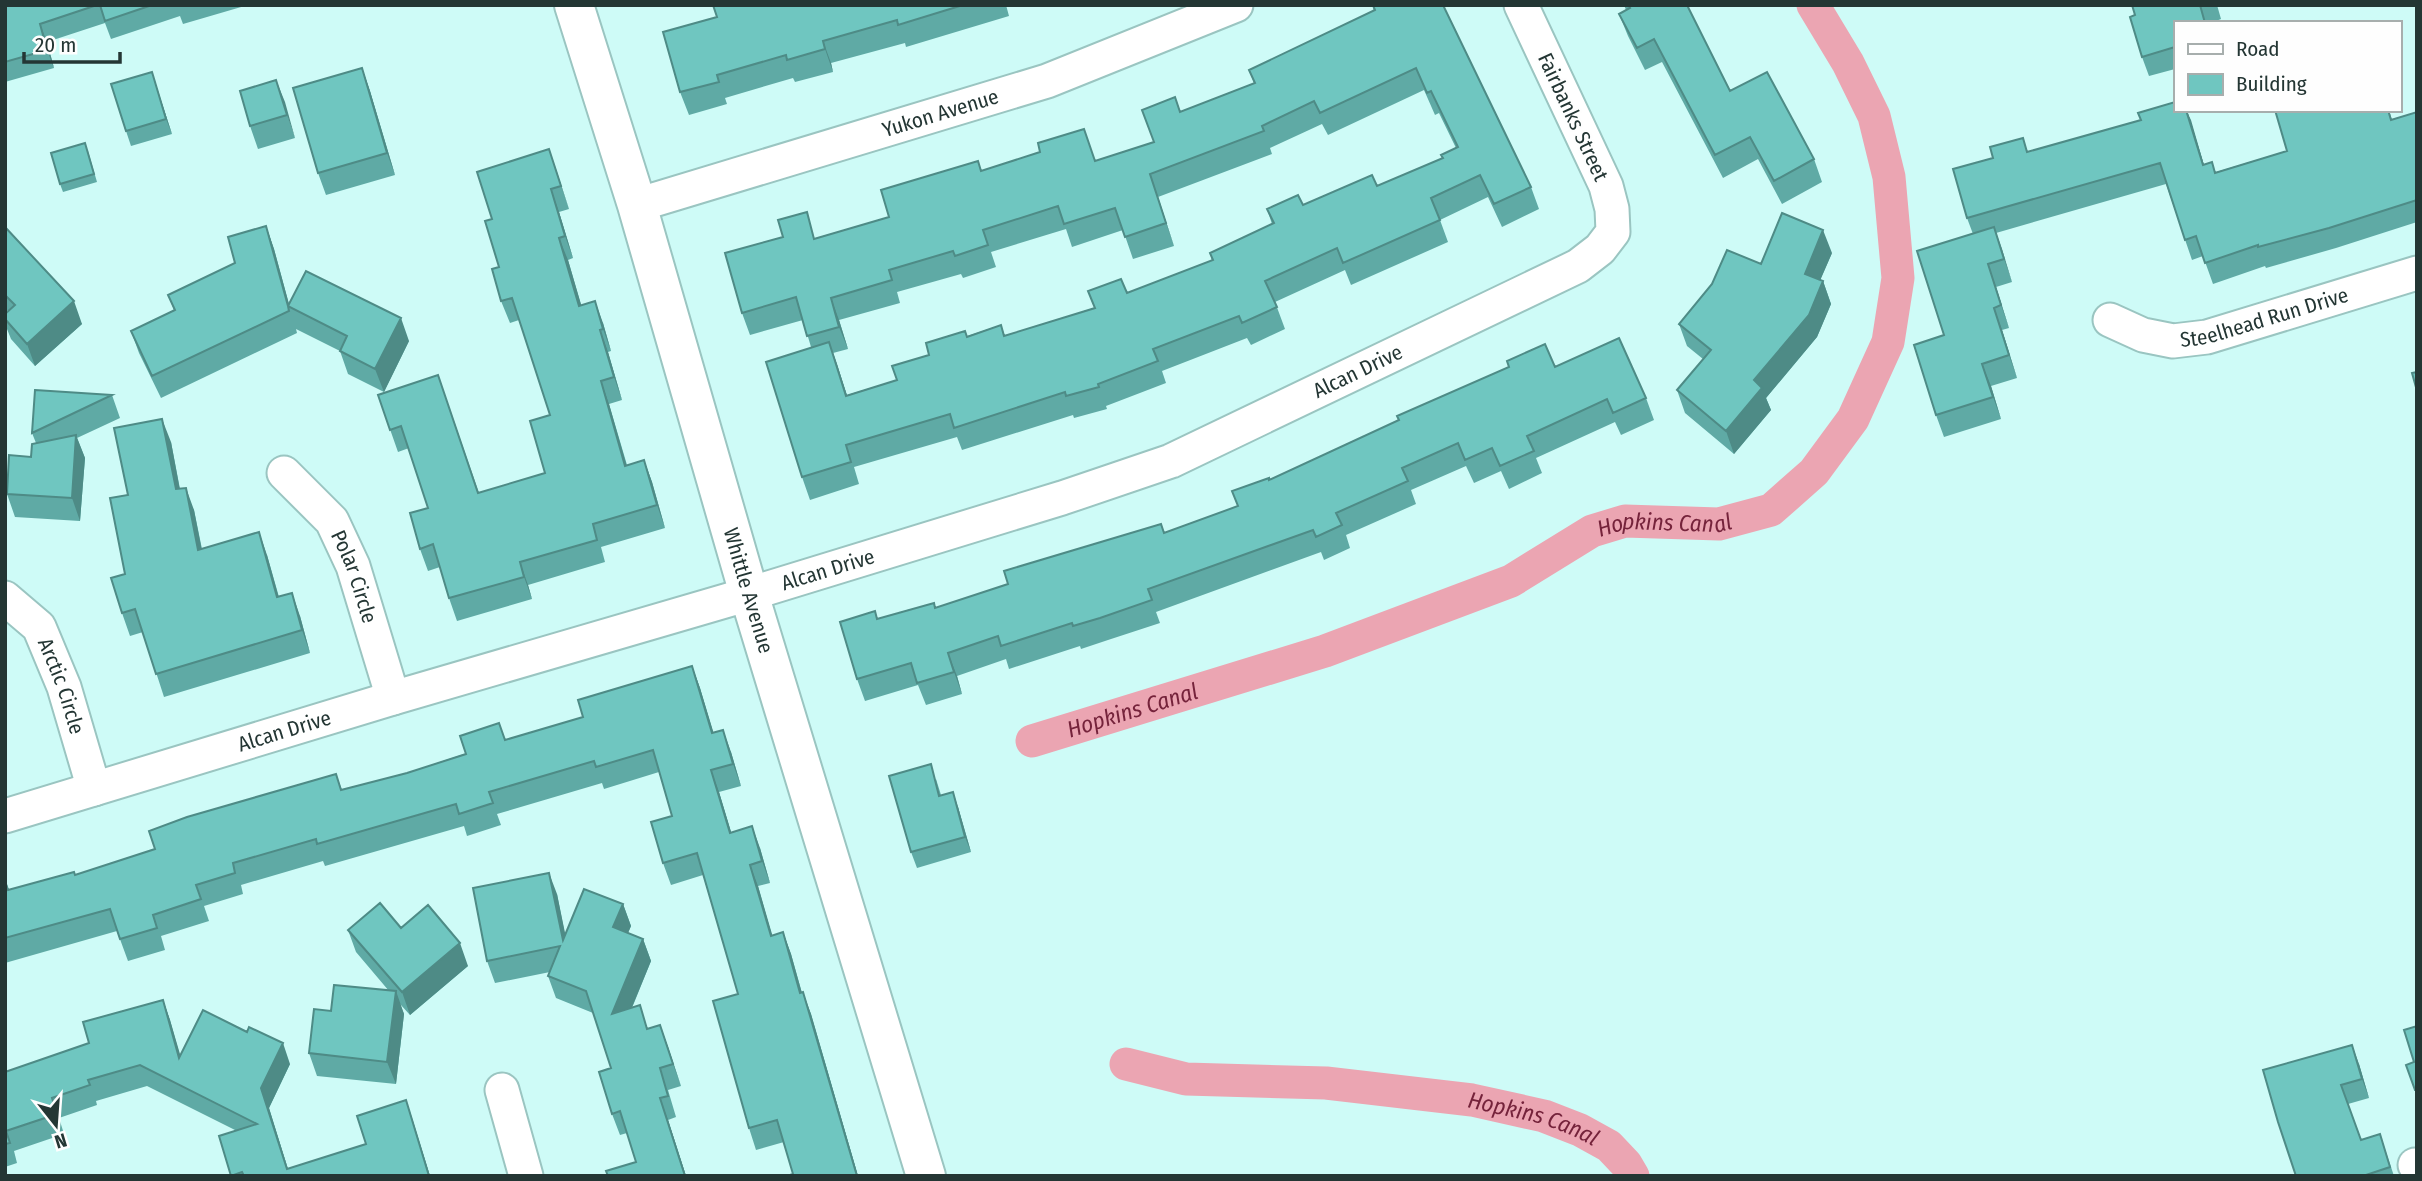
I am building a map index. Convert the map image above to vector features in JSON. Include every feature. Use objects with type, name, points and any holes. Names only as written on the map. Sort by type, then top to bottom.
[{"type":"street","name":"Whittle Avenue","points":[[574,5],[638,205],[749,594],[926,1176]]},
{"type":"street","name":"Yukon Avenue","points":[[638,205],[1047,81],[1236,5]]},
{"type":"street","name":"Fairbanks Street","points":[[1521,5],[1606,186],[1612,209],[1613,232]]},
{"type":"street","name":"Alcan Drive","points":[[5,816],[393,698],[749,594],[1062,498],[1171,461],[1578,265],[1600,249],[1613,232]]},
{"type":"street","name":"Steelhead Run Drive","points":[[2110,320],[2143,335],[2173,341],[2207,337],[2417,273]]},
{"type":"street","name":"Polar Circle","points":[[284,473],[332,521],[353,566],[393,698]]},
{"type":"street","name":"Arctic Circle","points":[[5,598],[39,627],[64,687],[93,789]]},
{"type":"street","points":[[502,1090],[526,1176]]},
{"type":"building","points":[[5,5],[97,5],[40,24],[47,50],[5,62]]},
{"type":"building","points":[[100,5],[152,5],[105,21]]},
{"type":"building","points":[[713,5],[963,5],[898,25],[897,20],[823,41],[825,49],[787,60],[786,55],[717,75],[719,82],[680,92],[663,32],[717,17]]},
{"type":"building","points":[[1373,5],[1443,5],[1531,187],[1494,204],[1480,175],[1431,198],[1440,220],[1343,263],[1337,248],[1265,281],[1277,307],[1242,323],[1239,316],[1153,349],[1158,361],[1098,384],[1099,387],[1066,396],[1065,392],[954,428],[950,414],[846,445],[851,462],[802,477],[766,362],[829,342],[846,396],[897,380],[892,366],[929,355],[926,343],[965,331],[967,337],[1001,325],[1004,336],[1095,308],[1088,291],[1121,279],[1127,293],[1213,260],[1210,253],[1274,223],[1267,209],[1298,195],[1303,205],[1372,175],[1377,186],[1443,158],[1441,155],[1458,147],[1431,91],[1427,93],[1416,68],[1320,113],[1314,101],[1262,126],[1264,131],[1150,174],[1166,223],[1125,237],[1115,208],[1064,224],[1058,206],[983,230],[988,245],[955,256],[953,251],[889,270],[892,280],[831,298],[839,327],[807,336],[796,297],[742,313],[725,253],[783,237],[778,220],[807,212],[814,239],[889,217],[881,190],[978,161],[981,171],[1040,152],[1038,143],[1084,129],[1095,161],[1154,142],[1142,110],[1175,97],[1180,112],[1255,83],[1249,70],[1375,10]]},
{"type":"building","points":[[1628,5],[1687,5],[1730,91],[1767,72],[1814,159],[1774,181],[1750,137],[1715,155],[1654,39],[1637,48],[1619,14],[1630,8]]},
{"type":"building","points":[[2132,5],[2200,5],[2204,21],[2174,21],[2174,47],[2142,57],[2130,17],[2135,15]]},
{"type":"building","points":[[362,68],[387,153],[318,173],[293,88]]},
{"type":"building","points":[[152,72],[166,119],[126,131],[111,84]]},
{"type":"building","points":[[276,80],[287,115],[250,126],[240,91]]},
{"type":"building","points":[[2174,102],[2174,112],[2187,112],[2203,165],[2212,162],[2215,173],[2287,151],[2276,112],[2389,112],[2391,120],[2417,112],[2417,200],[2329,228],[2258,245],[2205,263],[2196,236],[2185,240],[2160,163],[1967,218],[1953,169],[1993,158],[1990,147],[2023,138],[2027,152],[2141,120],[2138,113]]},
{"type":"building","points":[[85,143],[94,174],[60,184],[51,153]]},
{"type":"building","points":[[549,149],[561,186],[551,189],[565,236],[559,238],[579,306],[595,301],[603,329],[600,330],[614,377],[601,381],[625,466],[644,460],[657,505],[593,524],[597,540],[520,562],[524,577],[449,598],[433,544],[420,549],[410,513],[428,508],[401,426],[390,430],[378,395],[438,375],[478,493],[545,473],[530,421],[550,415],[512,298],[501,301],[492,269],[499,267],[485,221],[492,219],[477,172]]},
{"type":"building","points":[[1782,213],[1823,230],[1805,274],[1823,281],[1809,315],[1754,380],[1762,388],[1726,431],[1677,390],[1711,350],[1679,324],[1712,284],[1727,250],[1761,264]]},
{"type":"building","points":[[266,226],[289,311],[152,376],[131,331],[175,310],[168,295],[235,263],[228,237]]},
{"type":"building","points":[[5,227],[74,301],[27,344],[5,319],[5,314],[15,305],[5,295]]},
{"type":"building","points":[[1994,227],[2004,259],[1988,264],[2001,305],[1994,308],[2009,355],[1982,364],[1993,397],[1936,415],[1914,345],[1944,335],[1917,251]]},
{"type":"building","points":[[306,271],[401,318],[375,369],[340,351],[347,336],[288,306]]},
{"type":"building","points":[[1619,338],[1646,398],[1613,413],[1607,399],[1527,436],[1534,451],[1500,466],[1492,448],[1465,460],[1458,443],[1402,468],[1408,481],[1336,513],[1342,525],[1316,537],[1313,530],[1148,589],[1152,600],[1100,618],[1073,626],[1072,623],[1001,646],[998,636],[948,653],[954,672],[917,683],[911,663],[857,679],[840,622],[875,611],[877,619],[934,603],[935,608],[1008,584],[1004,571],[1161,524],[1164,533],[1238,506],[1232,491],[1269,480],[1399,420],[1397,416],[1509,367],[1507,361],[1545,344],[1555,367]]},
{"type":"building","points":[[2417,372],[2417,391],[2412,373]]},
{"type":"building","points":[[35,390],[112,395],[32,433]]},
{"type":"building","points":[[162,419],[176,489],[186,488],[198,550],[259,532],[277,597],[292,593],[302,630],[156,674],[135,609],[122,613],[111,578],[125,574],[110,498],[128,495],[114,428]]},
{"type":"building","points":[[76,435],[72,498],[7,494],[9,455],[31,457],[32,444]]},
{"type":"building","points":[[692,666],[712,733],[723,730],[733,764],[711,770],[730,833],[752,826],[762,861],[750,865],[771,936],[783,932],[857,1176],[787,1176],[793,1174],[777,1120],[749,1128],[713,1001],[738,994],[697,853],[663,863],[651,822],[672,816],[653,750],[596,767],[594,761],[489,792],[493,803],[459,814],[456,804],[317,844],[316,839],[233,863],[235,873],[196,885],[201,899],[153,915],[157,928],[120,939],[110,909],[5,938],[5,881],[8,890],[74,872],[75,875],[155,849],[149,831],[187,817],[336,774],[341,790],[407,773],[466,754],[460,736],[499,723],[505,740],[583,717],[578,700]]},
{"type":"building","points":[[931,764],[939,796],[953,792],[965,837],[911,852],[889,776]]},
{"type":"building","points":[[549,873],[563,940],[584,889],[623,904],[613,927],[643,939],[612,1014],[640,1005],[647,1029],[660,1025],[673,1064],[660,1068],[668,1096],[660,1098],[685,1176],[608,1176],[606,1171],[636,1162],[620,1111],[612,1114],[599,1072],[611,1068],[586,991],[548,976],[560,946],[487,961],[473,888]]},
{"type":"building","points":[[380,903],[401,928],[428,905],[460,943],[402,992],[348,930]]},
{"type":"building","points":[[334,985],[396,991],[387,1062],[309,1053],[314,1009],[331,1011]]},
{"type":"building","points":[[163,1000],[179,1058],[203,1010],[247,1032],[249,1027],[283,1043],[261,1088],[287,1169],[366,1144],[357,1116],[406,1100],[429,1176],[244,1176],[242,1172],[231,1176],[219,1136],[257,1124],[140,1065],[88,1080],[90,1085],[52,1098],[57,1114],[6,1131],[10,1143],[5,1144],[5,1072],[89,1043],[83,1022]]},
{"type":"building","points":[[2417,1026],[2415,1090],[2406,1065],[2414,1062],[2404,1030]]},
{"type":"building","points":[[2352,1045],[2362,1079],[2341,1085],[2361,1140],[2380,1134],[2390,1167],[2363,1176],[2296,1176],[2263,1070]]},
{"type":"waterway","name":"Hopkins Canal","points":[[1032,741],[1325,651],[1511,581],[1592,531],[1625,521],[1719,524],[1771,510],[1814,472],[1853,419],[1888,342],[1898,278],[1889,177],[1874,116],[1848,63],[1813,5]]},
{"type":"waterway","name":"Hopkins Canal","points":[[1126,1064],[1186,1079],[1326,1083],[1472,1100],[1544,1116],[1580,1130],[1609,1146],[1633,1176]]}]
